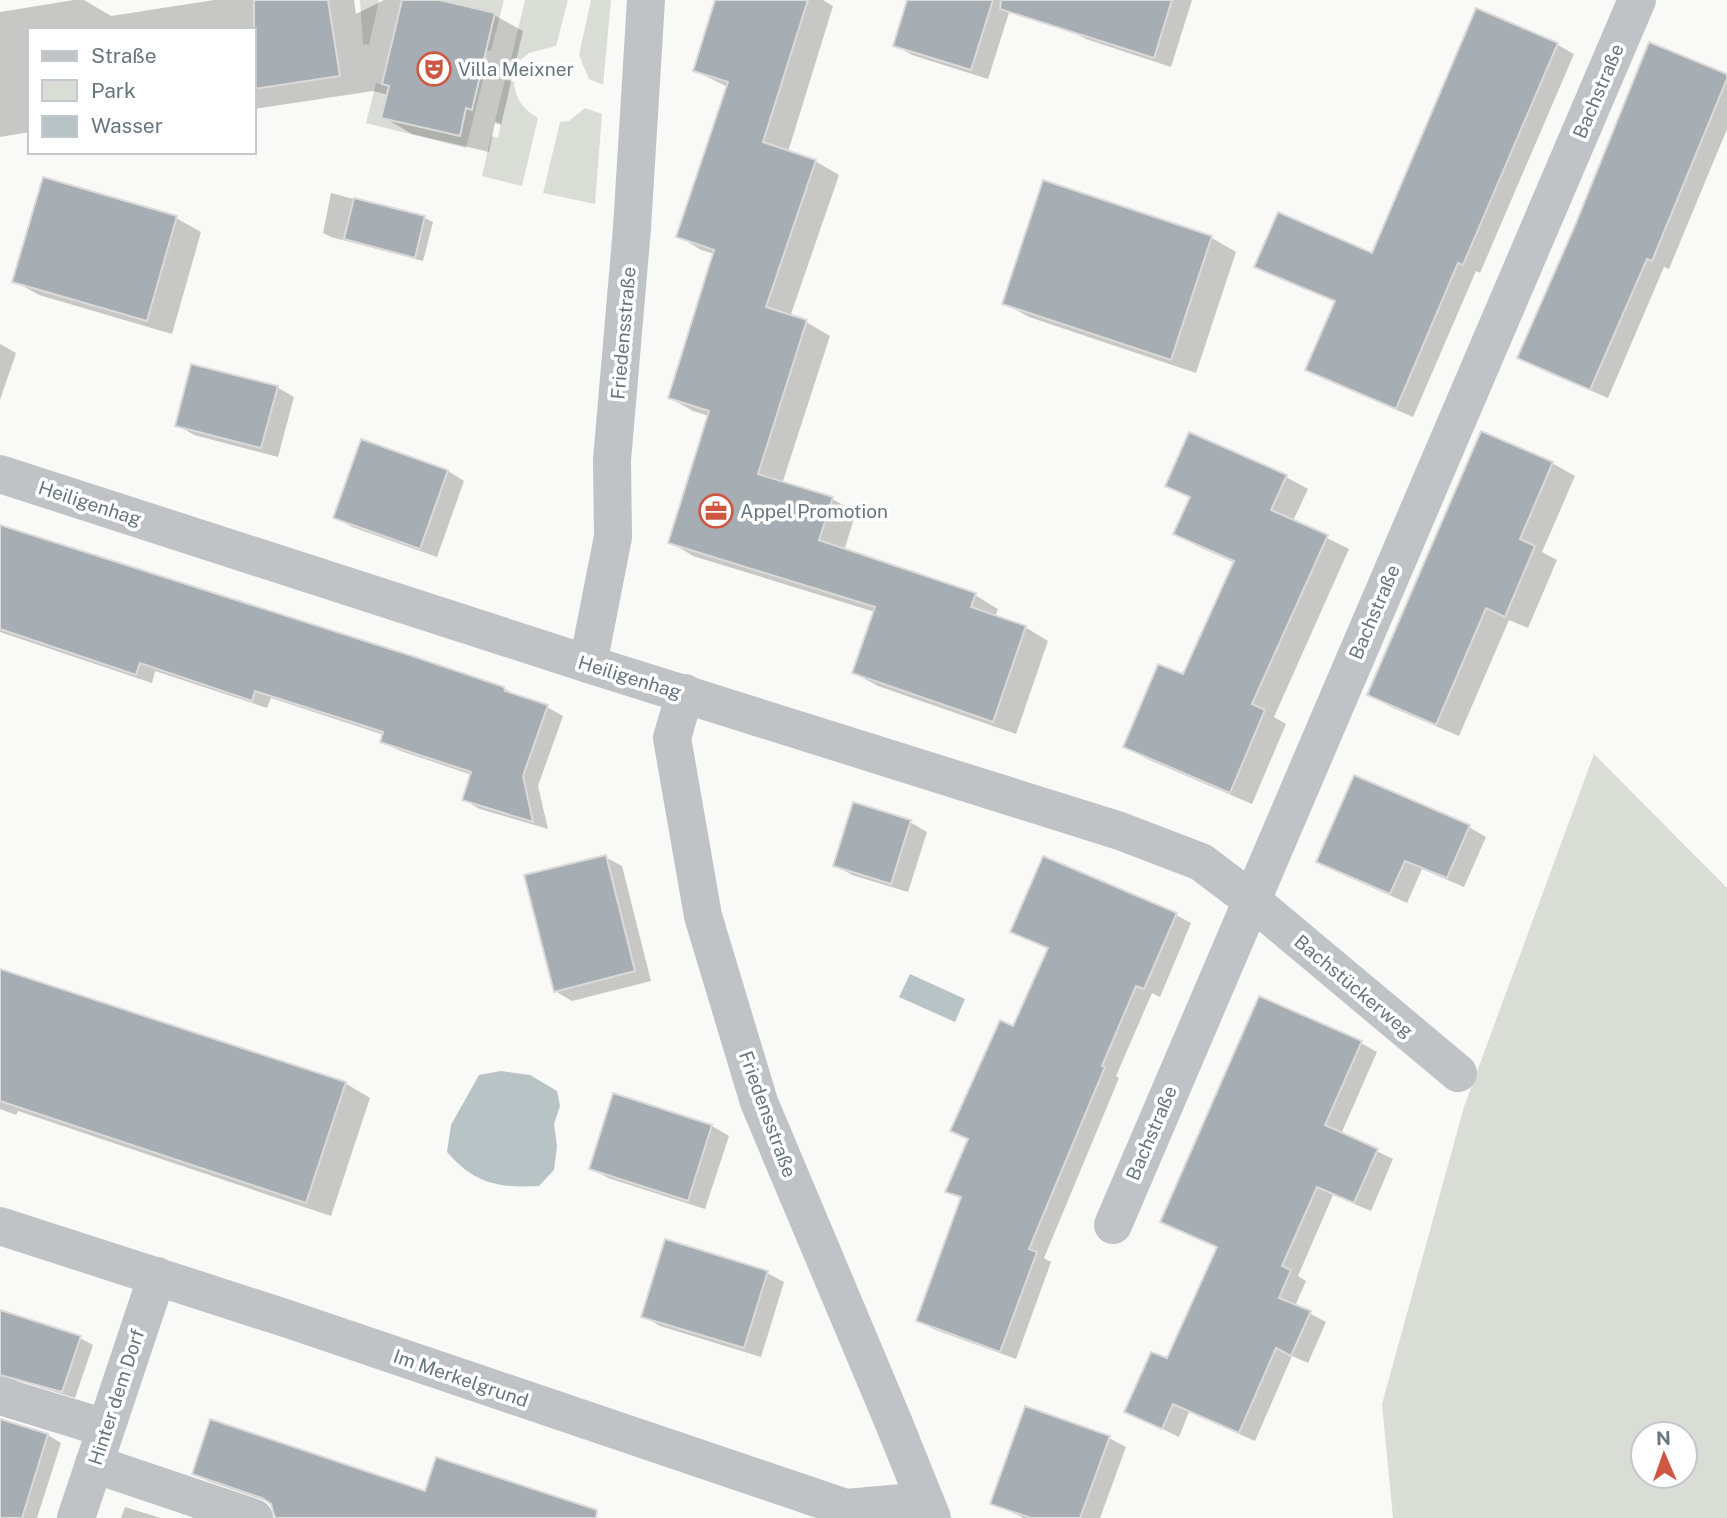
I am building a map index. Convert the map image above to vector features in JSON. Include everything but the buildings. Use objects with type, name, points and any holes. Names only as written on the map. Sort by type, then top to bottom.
[{"type":"street","name":"Friedensstraße","points":[[588,664],[613,537],[612,460],[634,201],[646,0]]},
{"type":"street","name":"Bachstraße","points":[[1112,1225],[1637,0]]},
{"type":"street","name":"Heiligenhag","points":[[0,474],[588,664],[1120,831],[1201,862],[1250,899]]},
{"type":"street","name":"Friedensstraße","points":[[685,693],[672,738],[707,929],[760,1102],[928,1509]]},
{"type":"street","name":"Bachstückerweg","points":[[1250,899],[1458,1073]]},
{"type":"street","name":"Im Merkelgrund","points":[[0,1226],[157,1276],[846,1508],[928,1509]]},
{"type":"street","name":"Hinter dem Dorf","points":[[76,1518],[157,1276]]},
{"type":"street","points":[[0,1396],[105,1428]]},
{"type":"street","points":[[94,1464],[254,1518]]},
{"type":"green space","points":[[360,0],[379,0],[369,45],[363,44]]},
{"type":"green space","points":[[440,0],[504,0],[491,51],[486,51],[495,13]]},
{"type":"green space","points":[[525,0],[568,0],[556,46],[529,53],[519,61],[511,59]]},
{"type":"green space","points":[[591,0],[611,0],[603,85],[589,79],[579,55]]},
{"type":"green space","points":[[480,75],[484,76],[466,148],[366,123],[376,83],[389,86],[382,118],[460,136],[466,108]]},
{"type":"green space","points":[[505,80],[514,82],[521,103],[538,118],[522,186],[482,176],[491,136],[498,138],[501,123],[495,121]]},
{"type":"green space","points":[[585,108],[602,114],[595,204],[543,193],[560,122],[569,121]]},
{"type":"green space","points":[[1594,754],[1727,888],[1727,1518],[1393,1518],[1382,1404],[1464,1107]]},
{"type":"water","points":[[910,974],[965,999],[955,1022],[899,997]]},
{"type":"water","points":[[501,1071],[530,1075],[557,1091],[560,1106],[554,1124],[557,1146],[554,1170],[539,1186],[511,1186],[488,1182],[467,1171],[447,1152],[451,1125],[479,1075]]},
{"type":"place","name":"Villa Meixner","points":[[434,69]]},
{"type":"place","name":"Appel Promotion","points":[[716,511]]}]
